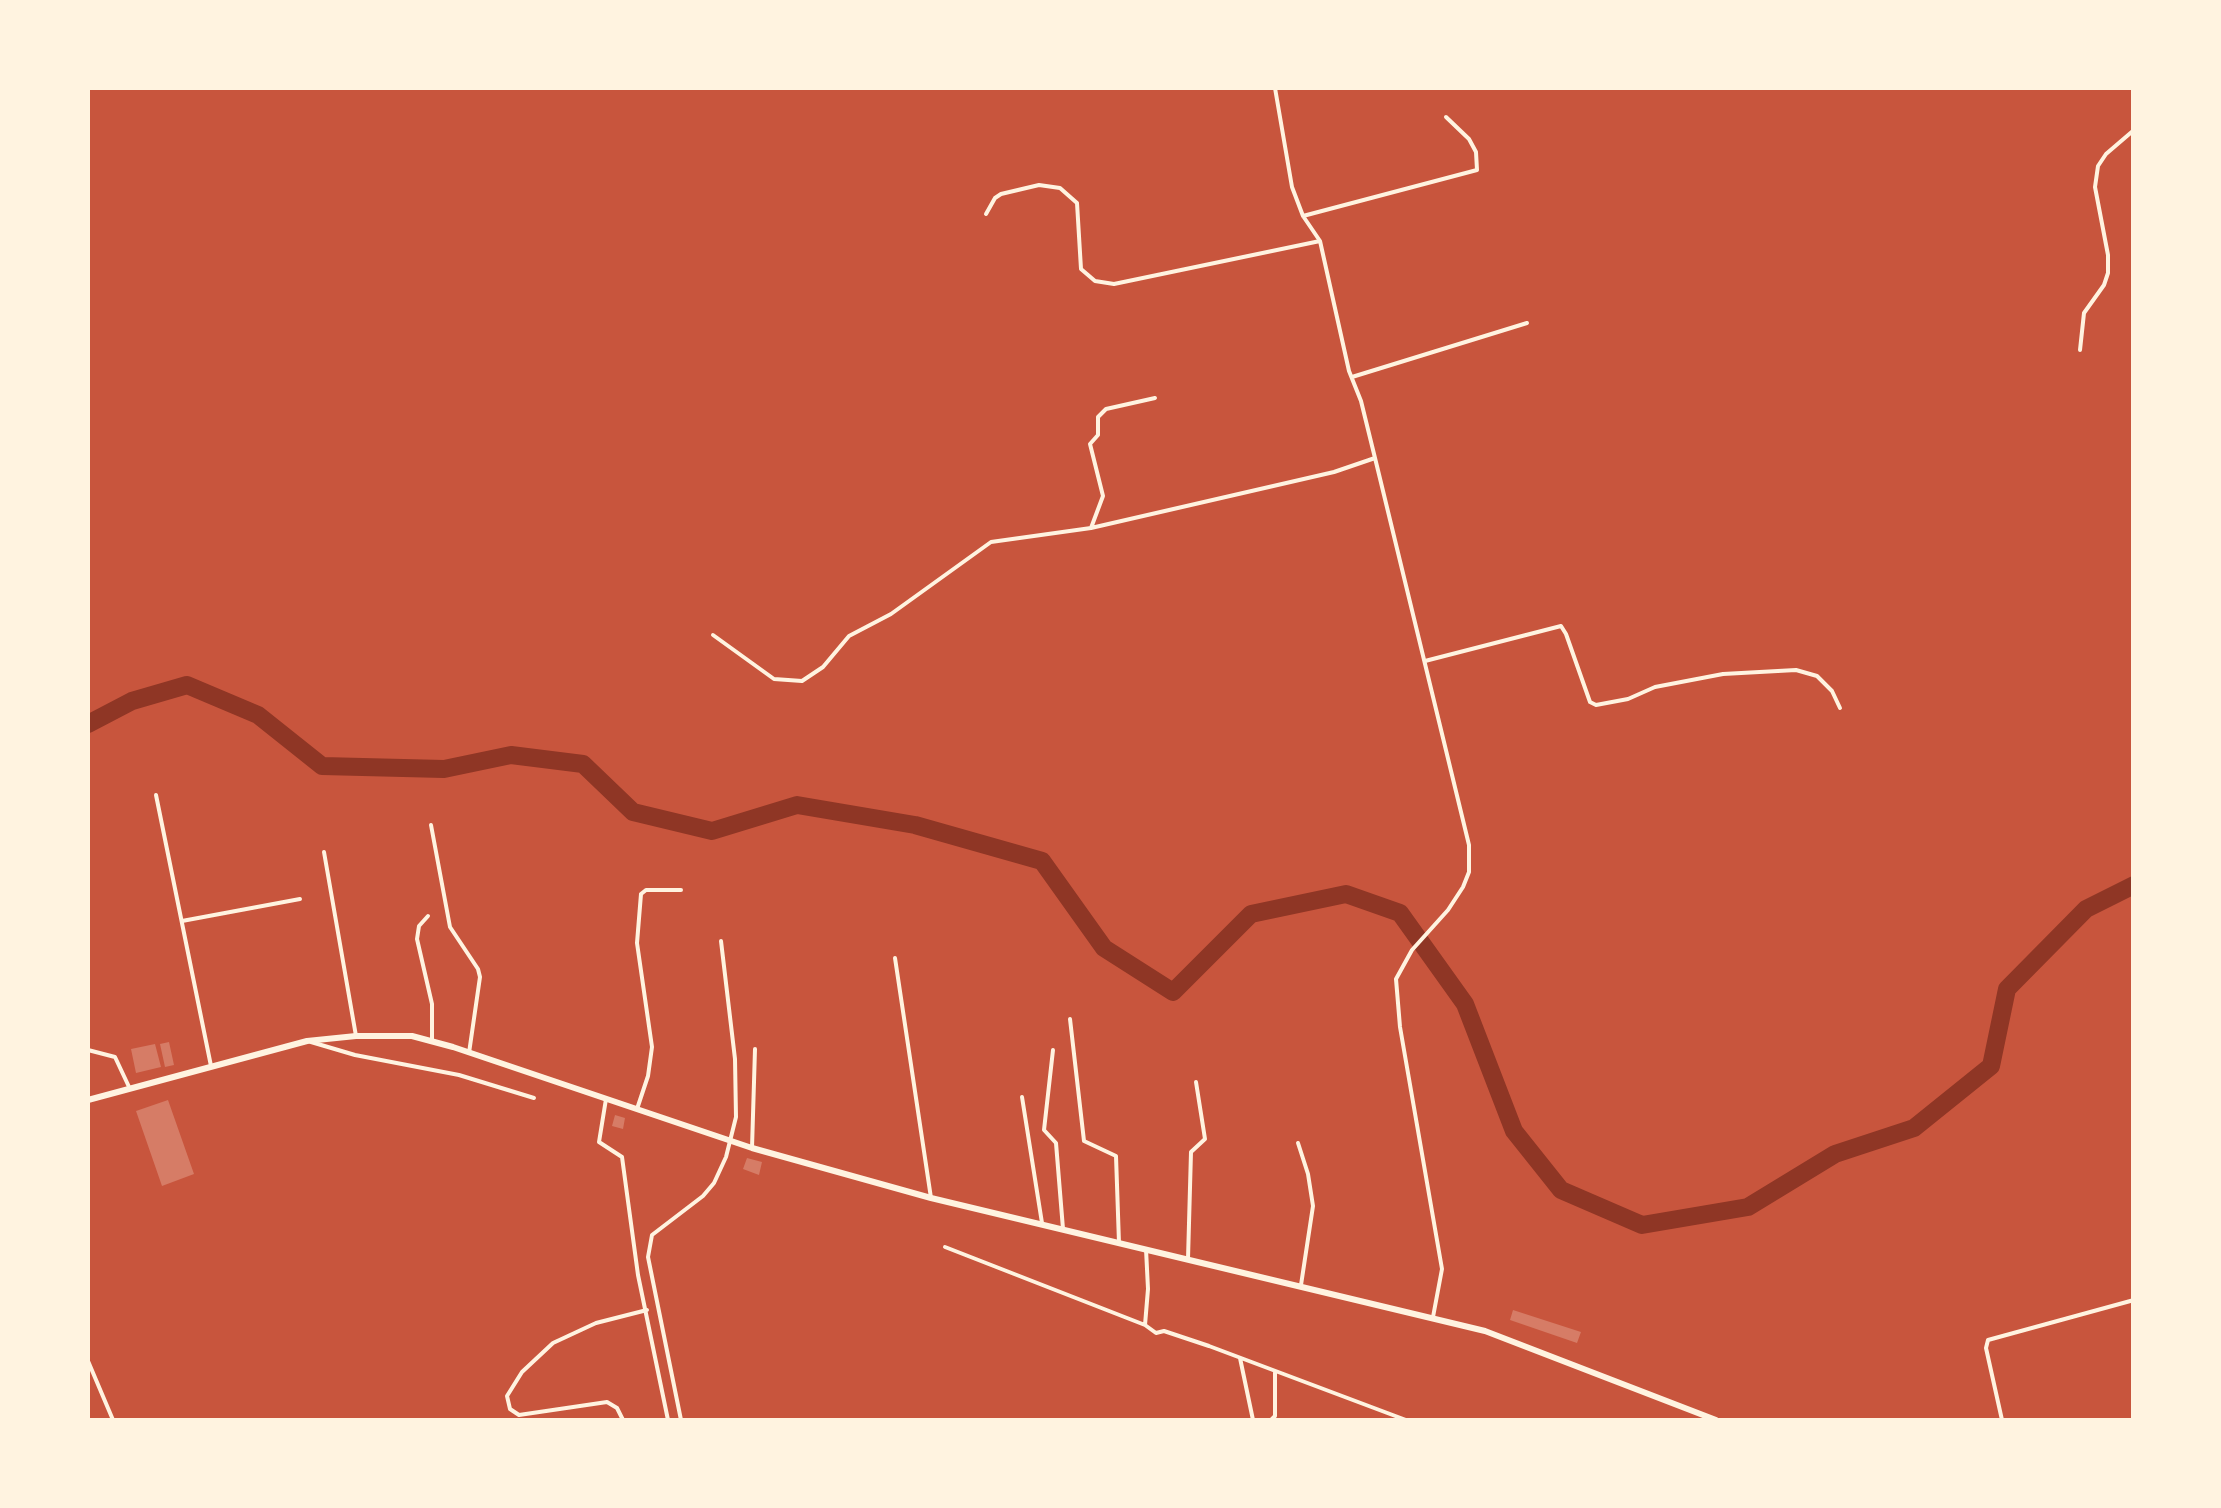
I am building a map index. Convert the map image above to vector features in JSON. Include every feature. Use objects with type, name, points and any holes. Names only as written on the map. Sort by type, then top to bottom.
[{"type":"highway","points":[[88,1100],[307,1041],[412,1036],[752,1148],[931,1198],[1433,1316],[1533,1347],[1716,1420]]},
{"type":"street","points":[[1274,88],[1292,188],[1303,216],[1320,241],[1469,845],[1469,872],[1448,910],[1412,950],[1396,979],[1442,1268],[1433,1316]]},
{"type":"street","points":[[1303,216],[1477,170],[1469,138],[1446,117]]},
{"type":"street","points":[[2080,350],[2084,313],[2104,285],[2108,272],[2095,188],[2098,166],[2134,130]]},
{"type":"street","points":[[986,214],[994,198],[1001,194],[1039,185],[1060,188],[1075,197],[1077,203],[1082,269],[1094,280],[1114,284],[1320,241]]},
{"type":"street","points":[[1352,377],[1528,322]]},
{"type":"street","points":[[1090,528],[1103,496],[1090,444],[1098,435],[1098,417],[1106,409],[1156,398]]},
{"type":"street","points":[[713,635],[774,679],[802,681],[823,667],[849,636],[891,614],[991,542],[1090,528],[1334,472],[1375,458]]},
{"type":"street","points":[[1424,661],[1560,626],[1590,702],[1596,705],[1628,699],[1655,687],[1723,674],[1796,670],[1817,676],[1832,691],[1840,708]]},
{"type":"street","points":[[156,795],[211,1066]]},
{"type":"street","points":[[430,824],[450,927],[480,978],[469,1053]]},
{"type":"street","points":[[324,852],[356,1036]]},
{"type":"street","points":[[637,1110],[652,1046],[637,943],[641,894],[646,890],[681,890]]},
{"type":"street","points":[[182,921],[300,898]]},
{"type":"street","points":[[428,916],[419,926],[417,940],[432,1004],[432,1040]]},
{"type":"street","points":[[681,1420],[648,1256],[652,1235],[714,1183],[736,1117],[735,1058],[721,941]]},
{"type":"street","points":[[895,958],[931,1198]]},
{"type":"street","points":[[1070,1019],[1084,1141],[1116,1156],[1119,1244]]},
{"type":"street","points":[[307,1041],[354,1055],[459,1076],[534,1098]]},
{"type":"street","points":[[752,1148],[756,1048]]},
{"type":"street","points":[[88,1050],[115,1056],[130,1089]]},
{"type":"street","points":[[1052,1050],[1044,1130],[1056,1143],[1063,1229]]},
{"type":"street","points":[[1188,1259],[1191,1152],[1205,1139],[1196,1082]]},
{"type":"street","points":[[1022,1097],[1042,1223]]},
{"type":"street","points":[[606,1099],[599,1142],[622,1158],[667,1420],[657,1420]]},
{"type":"street","points":[[1298,1143],[1308,1174],[1312,1206],[1300,1286]]},
{"type":"street","points":[[944,1248],[1146,1325],[1156,1333],[1164,1331],[1406,1420]]},
{"type":"street","points":[[1146,1249],[1146,1325]]},
{"type":"street","points":[[2002,1420],[1986,1348],[1988,1340],[2134,1300]]},
{"type":"street","points":[[623,1420],[617,1408],[607,1402],[519,1415],[510,1410],[507,1396],[522,1372],[553,1343],[596,1323],[646,1310]]},
{"type":"street","points":[[1240,1358],[1253,1420]]},
{"type":"street","points":[[88,1361],[113,1420]]},
{"type":"street","points":[[1270,1420],[1275,1416],[1276,1370]]},
{"type":"building","points":[[169,1042],[174,1065],[165,1067],[160,1044]]},
{"type":"building","points":[[155,1044],[161,1067],[136,1073],[131,1049]]},
{"type":"building","points":[[168,1100],[194,1174],[162,1186],[136,1111]]},
{"type":"building","points":[[615,1115],[625,1118],[623,1129],[612,1126]]},
{"type":"building","points":[[747,1158],[762,1162],[759,1175],[743,1169]]},
{"type":"building","points":[[1513,1310],[1581,1332],[1577,1343],[1510,1320]]},
{"type":"waterway","points":[[88,724],[132,701],[187,685],[258,715],[322,766],[444,769],[511,755],[583,764],[633,812],[712,831],[797,805],[915,825],[1042,861],[1104,948],[1173,992],[1251,914],[1346,894],[1400,913],[1465,1004],[1514,1131],[1561,1190],[1642,1225],[1748,1207],[1835,1154],[1914,1128],[1991,1066],[2007,989],[2086,909],[2134,885]]}]
